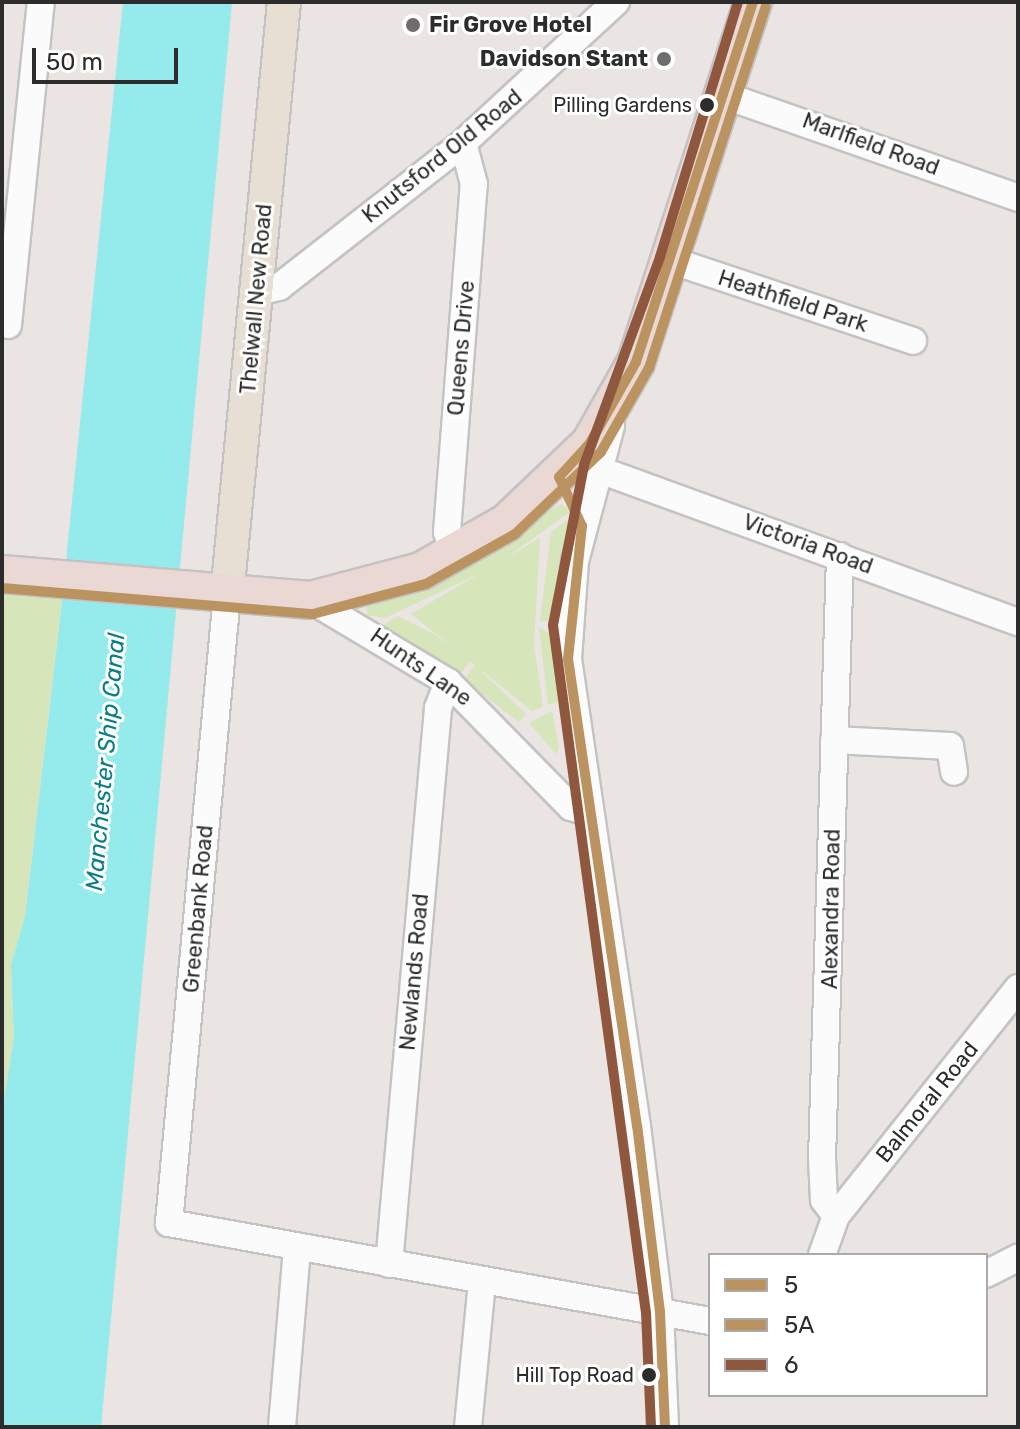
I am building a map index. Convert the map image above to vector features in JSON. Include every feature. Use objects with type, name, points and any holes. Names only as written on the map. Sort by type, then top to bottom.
[{"type":"highway","points":[[2,574],[311,600],[397,580],[454,555],[559,477],[621,395],[673,261],[753,2]]},
{"type":"main road","name":"Thelwall New Road","points":[[227,595],[284,2]]},
{"type":"street","points":[[8,325],[41,2]]},
{"type":"street","name":"Knutsford Old Road","points":[[257,292],[279,287],[463,143],[616,2]]},
{"type":"street","name":"Marlfield Road","points":[[723,95],[1018,198]]},
{"type":"street","name":"Queens Drive","points":[[454,555],[447,532],[474,184],[463,143]]},
{"type":"street","name":"Heathfield Park","points":[[673,261],[917,343]]},
{"type":"street","points":[[621,395],[582,526],[567,626],[589,813],[660,1312],[665,1427]]},
{"type":"street","name":"Victoria Road","points":[[597,469],[1018,622]]},
{"type":"street","points":[[559,477],[582,526]]},
{"type":"street","name":"Alexandra Road","points":[[836,1216],[824,1200],[822,1159],[840,556]]},
{"type":"street","name":"Greenbank Road","points":[[227,595],[169,1223],[297,1248]]},
{"type":"street","name":"Hunts Lane","points":[[311,600],[448,682],[571,807],[589,813]]},
{"type":"street","name":"Newlands Road","points":[[389,1264],[438,708],[448,682]]},
{"type":"street","points":[[834,740],[950,746],[954,772]]},
{"type":"street","name":"Balmoral Road","points":[[836,1216],[1018,988]]},
{"type":"street","points":[[823,1253],[836,1216]]},
{"type":"street","points":[[282,1427],[297,1248],[708,1321]]},
{"type":"street","points":[[988,1274],[1016,1268]]},
{"type":"street","points":[[468,1427],[482,1281]]},
{"type":"green space","points":[[561,504],[571,511],[493,567],[385,618],[367,615],[367,606],[405,592]]},
{"type":"green space","points":[[568,520],[554,622],[540,621],[551,532]]},
{"type":"green space","points":[[540,538],[534,644],[543,707],[532,711],[411,614]]},
{"type":"green space","points":[[2,592],[62,598],[25,917],[11,965],[14,1037],[2,1113]]},
{"type":"green space","points":[[398,616],[434,634],[471,661],[458,676],[382,626]]},
{"type":"green space","points":[[539,627],[554,637],[561,701],[548,705]]},
{"type":"green space","points":[[475,665],[526,714],[519,722],[464,680]]},
{"type":"green space","points":[[552,711],[559,748],[556,754],[529,723]]},
{"type":"water","name":"Manchester Ship Canal","points":[[123,2],[232,2],[101,1427],[2,1427],[2,1113],[14,1037],[11,965],[25,917],[60,619]]},
{"type":"transit line","name":"6","points":[[651,1427],[646,1313],[553,625],[584,465],[660,257],[738,2]]},
{"type":"transit line","name":"5","points":[[665,1427],[660,1312],[637,1126],[568,659],[582,526],[559,477],[590,443],[636,362],[753,2]]},
{"type":"transit line","name":"5A","points":[[2,588],[313,614],[426,584],[515,534],[601,452],[649,368],[766,6]]},
{"type":"place","name":"Fir Grove Hotel","points":[[413,25]]},
{"type":"place","name":"Davidson Stant","points":[[664,59]]},
{"type":"place","name":"Pilling Gardens","points":[[707,105]]},
{"type":"place","name":"Hill Top Road","points":[[649,1375]]}]
